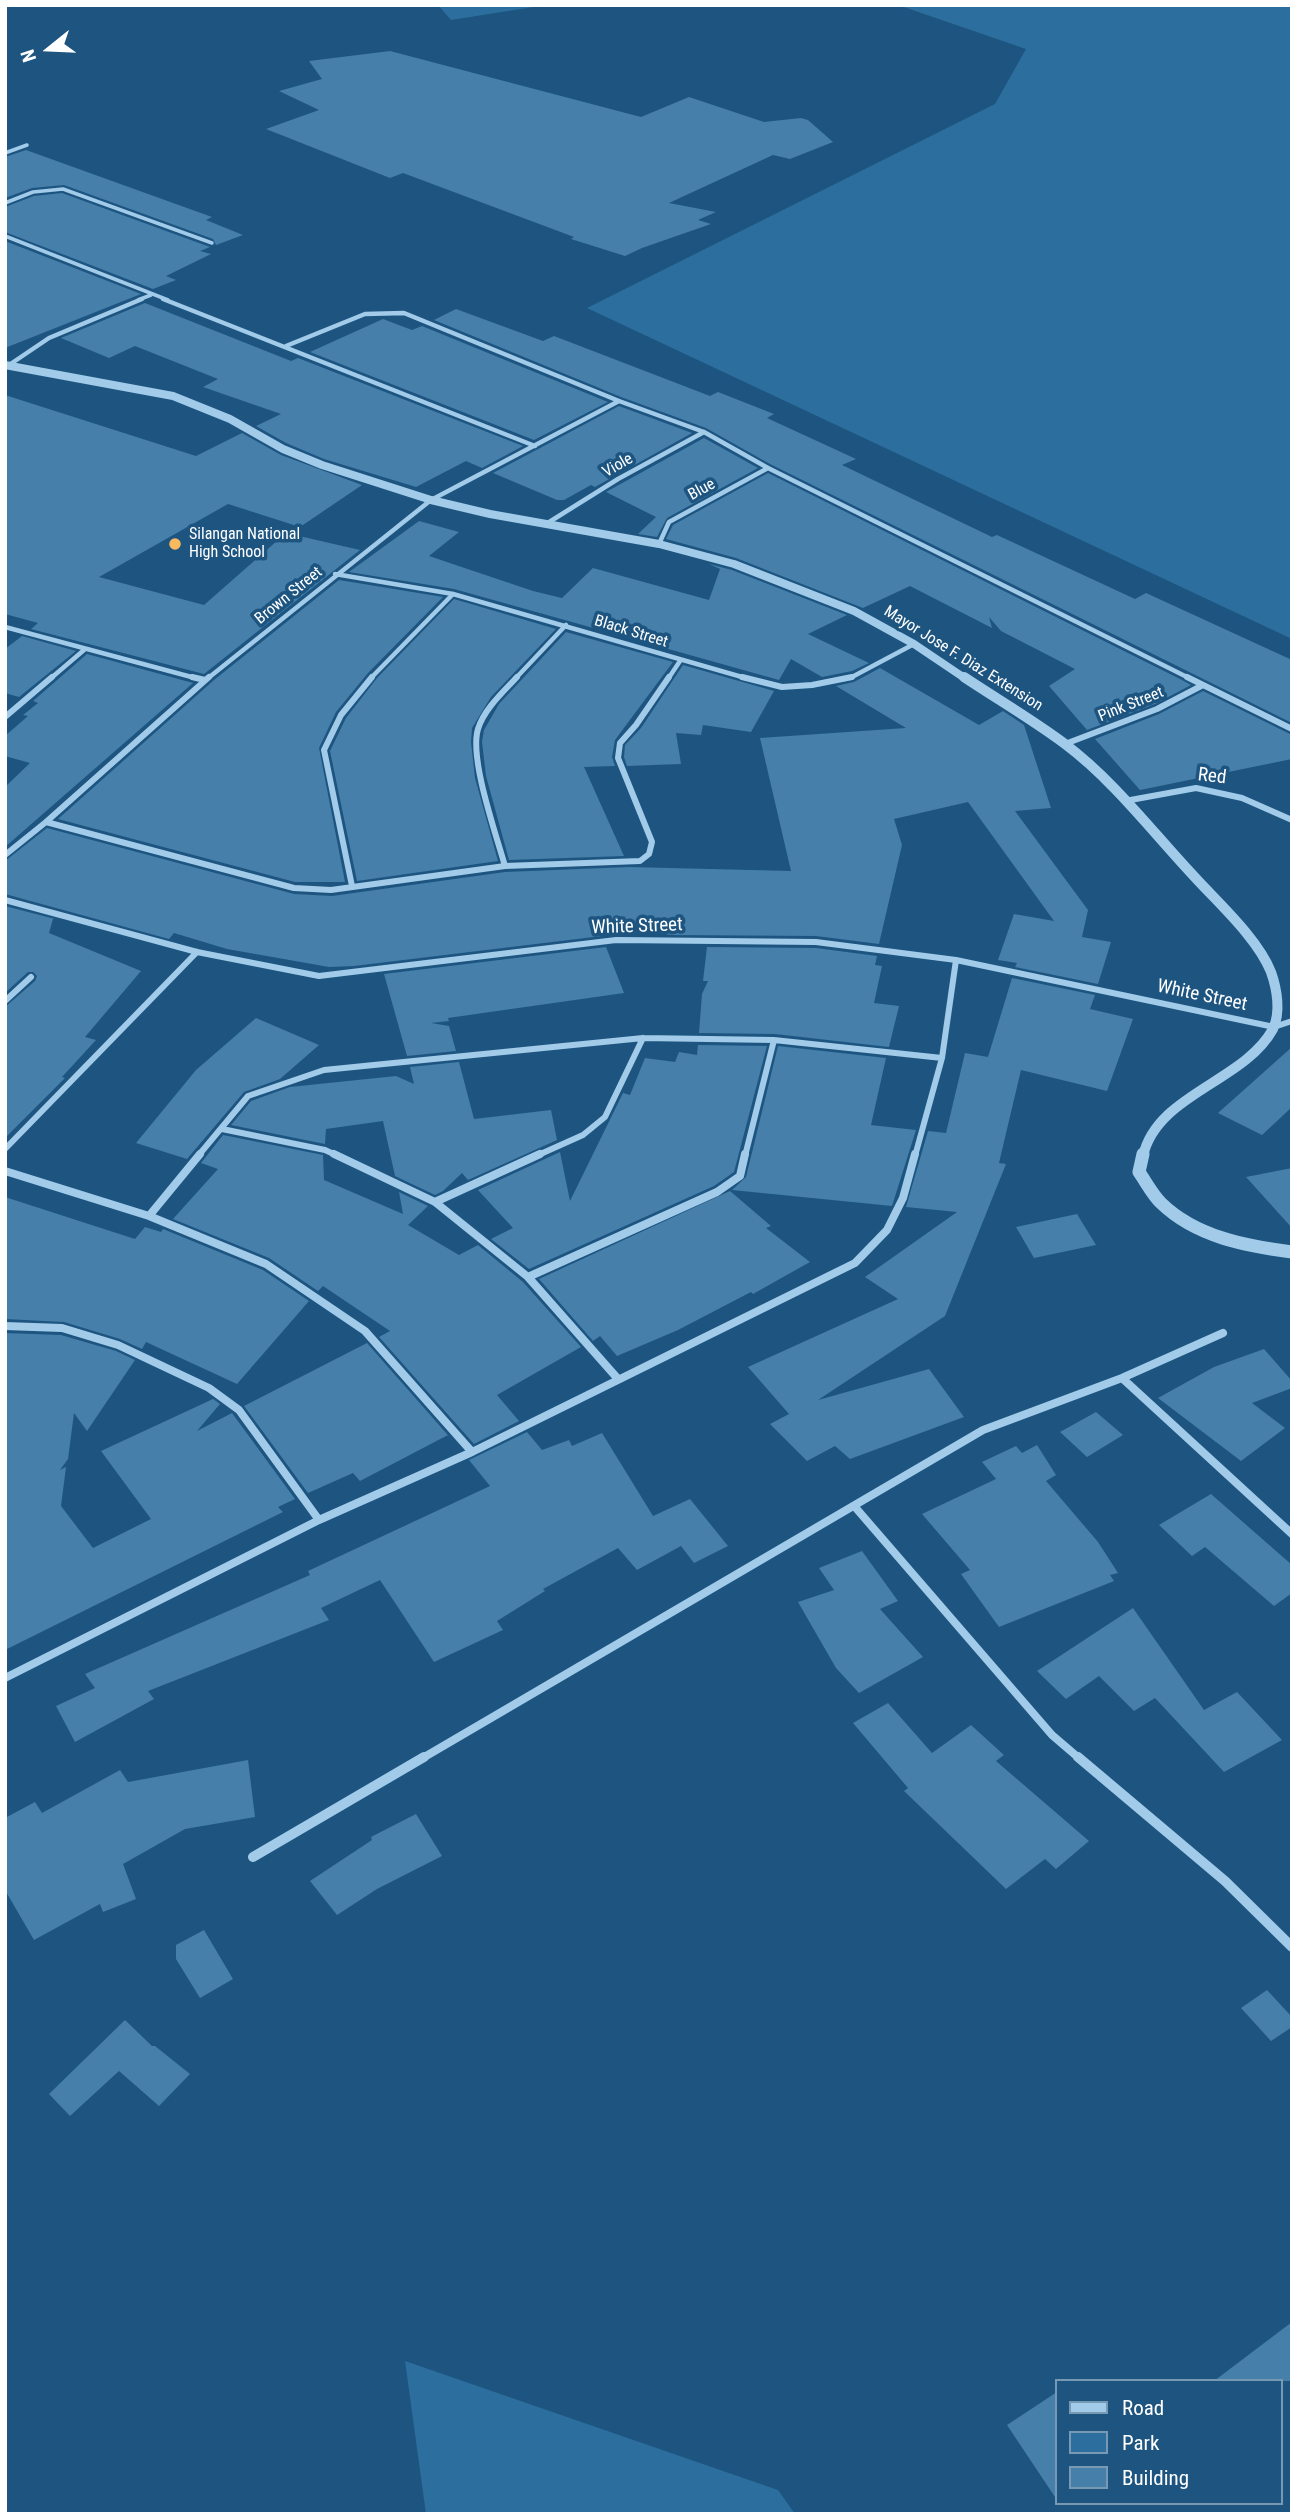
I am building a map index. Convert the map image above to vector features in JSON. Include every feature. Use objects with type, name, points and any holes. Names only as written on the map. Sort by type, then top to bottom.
[{"type":"street","points":[[5,153],[27,145]]},
{"type":"street","points":[[5,204],[33,192],[63,189],[212,243]]},
{"type":"street","points":[[5,236],[535,446]]},
{"type":"street","points":[[7,365],[50,338],[151,295]]},
{"type":"street","points":[[286,346],[365,314],[404,313],[619,401],[704,432],[768,468],[1292,729]]},
{"type":"street","name":"Mayor Jose F. Diaz Extension","points":[[7,365],[173,396],[230,419],[283,449],[322,465],[431,500],[659,544],[734,564],[854,611],[914,644],[1065,744],[1097,771],[1247,935],[1270,970],[1278,1000],[1274,1027]]},
{"type":"street","name":"Brown Street","points":[[5,855],[46,822],[205,680],[431,500],[619,401]]},
{"type":"street","name":"Viole","points":[[546,524],[704,432]]},
{"type":"street","name":"Blue","points":[[659,544],[669,522],[768,468]]},
{"type":"street","name":"Black Street","points":[[335,574],[453,594],[566,625],[680,661],[782,687],[812,685],[852,677],[914,644]]},
{"type":"street","points":[[352,886],[324,750],[341,715],[367,682],[453,594]]},
{"type":"street","points":[[505,866],[477,754],[478,729],[493,707],[566,625]]},
{"type":"street","points":[[5,626],[84,650],[205,680]]},
{"type":"street","points":[[5,717],[84,650]]},
{"type":"street","points":[[46,822],[294,888],[331,890],[505,866],[640,861],[649,854],[652,842],[618,758],[620,743],[636,725],[680,661]]},
{"type":"street","name":"Pink Street","points":[[1065,744],[1157,709],[1203,685]]},
{"type":"street","name":"Red","points":[[1125,801],[1196,788],[1242,797],[1292,820]]},
{"type":"street","name":"White Street","points":[[5,900],[197,952],[319,976],[616,940],[816,942],[956,960],[1274,1027]]},
{"type":"street","points":[[5,1149],[197,952]]},
{"type":"street","points":[[5,1678],[319,1520],[472,1452],[855,1264],[887,1230],[903,1198],[942,1058],[956,960]]},
{"type":"street","points":[[5,1001],[31,977]]},
{"type":"street","points":[[1292,1021],[1274,1027],[1245,1059],[1171,1114],[1146,1142],[1139,1172],[1161,1203],[1207,1235],[1263,1249],[1292,1252]]},
{"type":"street","points":[[149,1216],[248,1097],[324,1070],[643,1038],[774,1040],[942,1058]]},
{"type":"street","points":[[435,1202],[583,1135],[605,1117],[643,1038]]},
{"type":"street","points":[[528,1277],[717,1192],[740,1176],[774,1040]]},
{"type":"street","points":[[222,1129],[326,1150],[435,1202],[528,1277],[618,1379]]},
{"type":"street","points":[[5,1171],[149,1216],[266,1264],[365,1331],[472,1452]]},
{"type":"street","points":[[5,1326],[62,1328],[118,1345],[209,1388],[239,1410],[319,1520]]},
{"type":"street","points":[[253,1857],[983,1430],[1122,1378],[1223,1334]]},
{"type":"street","points":[[1122,1378],[1292,1534]]},
{"type":"street","points":[[855,1507],[1052,1735],[1225,1881],[1292,1947]]},
{"type":"green space","points":[[438,5],[546,5],[451,20]]},
{"type":"green space","points":[[898,5],[1292,5],[1292,639],[587,308],[995,104],[1026,49]]},
{"type":"green space","points":[[405,2361],[778,2490],[795,2514],[426,2514]]},
{"type":"building","points":[[390,51],[641,117],[689,97],[764,122],[801,118],[808,120],[833,142],[790,159],[773,155],[669,203],[716,212],[698,220],[711,224],[625,256],[571,239],[574,237],[403,173],[390,178],[266,129],[319,110],[279,91],[322,79],[309,61]]},
{"type":"building","points":[[26,150],[212,217],[206,220],[243,235],[216,245],[213,239],[64,185],[32,188],[5,198],[5,157]]},
{"type":"building","points":[[62,193],[210,247],[200,251],[211,254],[166,276],[176,280],[153,289],[5,232],[5,207],[34,196]]},
{"type":"building","points":[[5,241],[141,294],[5,348]]},
{"type":"building","points":[[145,303],[291,361],[298,358],[523,446],[482,468],[466,461],[416,487],[324,459],[286,443],[256,426],[281,414],[203,387],[218,379],[135,346],[109,358],[61,338]]},
{"type":"building","points":[[456,309],[543,341],[554,336],[710,396],[718,392],[774,414],[767,418],[856,459],[842,465],[992,537],[997,535],[1135,599],[1146,593],[1292,660],[1292,723],[770,464],[706,428],[621,397],[434,320]]},
{"type":"building","points":[[383,319],[412,330],[422,326],[608,402],[534,440],[310,352]]},
{"type":"building","name":"Silangan National High School","points":[[5,395],[196,456],[242,433],[281,455],[362,485],[300,527],[228,504],[99,577],[204,605],[286,533],[360,550],[204,674],[31,629],[38,623],[5,614]]},
{"type":"building","points":[[619,406],[692,433],[595,487],[591,485],[564,500],[557,500],[493,473]]},
{"type":"building","points":[[704,438],[758,468],[667,518],[657,537],[638,534],[656,517],[606,492]]},
{"type":"building","points":[[768,473],[1191,685],[1155,704],[1087,730],[1049,686],[1075,669],[1001,631],[989,617],[992,628],[910,586],[863,608],[736,558],[666,539],[673,525]]},
{"type":"building","points":[[419,521],[459,532],[429,556],[562,598],[593,568],[709,600],[720,569],[709,564],[732,570],[847,615],[808,634],[869,663],[852,671],[822,677],[791,659],[779,680],[454,589],[349,572]]},
{"type":"building","points":[[339,580],[443,597],[368,673],[336,712],[319,748],[345,882],[295,882],[58,819],[214,680]]},
{"type":"building","points":[[454,599],[556,629],[491,697],[472,728],[475,778],[498,861],[357,881],[330,751],[346,718],[377,678]]},
{"type":"building","points":[[566,632],[673,662],[615,740],[612,757],[615,766],[584,767],[624,856],[509,860],[486,776],[482,742],[484,730],[499,704]]},
{"type":"building","points":[[22,636],[76,651],[19,697],[5,693],[5,649]]},
{"type":"building","points":[[87,654],[193,683],[5,847],[5,787],[30,763],[5,756],[5,736],[28,716],[23,715],[38,703],[33,701]]},
{"type":"building","points":[[683,665],[774,691],[751,732],[703,725],[701,735],[676,733],[681,764],[627,766],[624,757],[625,745],[641,728]]},
{"type":"building","points":[[880,668],[979,725],[1003,711],[1024,725],[1051,808],[1015,811],[1088,910],[1082,937],[1111,942],[1098,984],[1015,967],[1017,963],[998,960],[1014,914],[1054,921],[968,802],[894,819],[902,845],[879,944],[816,936],[672,935],[597,925],[602,936],[329,967],[227,949],[174,933],[169,939],[5,894],[5,861],[47,828],[294,894],[332,896],[505,872],[629,867],[791,871],[760,738],[906,728],[836,686],[854,682]]},
{"type":"building","points":[[1203,691],[1292,735],[1292,759],[1140,790],[1095,739],[1159,714]]},
{"type":"building","points":[[5,906],[55,919],[49,933],[141,971],[85,1037],[96,1040],[62,1077],[65,1078],[5,1138],[5,1007],[35,981],[37,976],[28,972],[5,993]]},
{"type":"building","points":[[606,947],[624,993],[448,1018],[449,1021],[431,1023],[449,1026],[456,1051],[407,1056],[384,974]]},
{"type":"building","points":[[707,947],[816,948],[877,956],[875,965],[882,966],[874,1003],[899,1006],[889,1047],[775,1034],[699,1033],[702,994],[708,981],[703,981]]},
{"type":"building","points":[[1012,978],[1095,995],[1090,1009],[1133,1019],[1107,1091],[1021,1070],[999,1163],[1006,1164],[945,1316],[818,1400],[929,1369],[964,1417],[850,1459],[835,1446],[807,1461],[770,1424],[789,1414],[748,1367],[898,1299],[865,1277],[957,1212],[906,1207],[928,1131],[946,1133],[965,1053],[988,1057]]},
{"type":"building","points":[[256,1018],[319,1045],[280,1079],[244,1092],[187,1159],[136,1143],[196,1070]]},
{"type":"building","points":[[698,1045],[767,1046],[734,1172],[714,1186],[529,1269],[491,1239],[513,1228],[478,1190],[560,1152],[570,1201],[623,1093],[630,1095],[645,1058],[675,1062],[679,1052],[697,1055]]},
{"type":"building","points":[[778,1046],[886,1058],[871,1125],[916,1130],[892,1206],[732,1190],[746,1177]]},
{"type":"building","points":[[1292,1047],[1292,1107],[1262,1135],[1218,1113]]},
{"type":"building","points":[[459,1062],[474,1119],[551,1110],[557,1140],[468,1180],[462,1173],[435,1195],[395,1176],[383,1121],[326,1129],[325,1144],[231,1125],[251,1101],[290,1087],[396,1076],[414,1084],[410,1067]]},
{"type":"building","points":[[223,1135],[323,1155],[324,1180],[403,1214],[399,1192],[428,1206],[408,1225],[459,1255],[478,1245],[523,1282],[581,1347],[497,1395],[519,1421],[474,1444],[379,1337],[390,1331],[323,1286],[318,1291],[269,1258],[173,1219],[218,1169],[201,1163]]},
{"type":"building","points":[[1292,1168],[1292,1228],[1246,1177]]},
{"type":"building","points":[[730,1191],[771,1226],[766,1228],[810,1262],[753,1294],[751,1292],[678,1330],[617,1356],[600,1336],[593,1341],[539,1279]]},
{"type":"building","points":[[5,1197],[135,1239],[145,1227],[161,1232],[163,1229],[263,1270],[309,1301],[237,1384],[146,1342],[142,1349],[120,1339],[64,1322],[5,1319]]},
{"type":"building","points":[[1077,1214],[1096,1245],[1034,1258],[1016,1227]]},
{"type":"building","points":[[5,1333],[61,1335],[116,1351],[135,1360],[87,1431],[74,1413],[68,1459],[60,1470],[66,1467],[61,1506],[93,1548],[151,1519],[101,1451],[213,1399],[220,1404],[197,1431],[232,1413],[295,1499],[278,1507],[283,1512],[5,1650]]},
{"type":"building","points":[[367,1343],[448,1435],[360,1481],[353,1473],[308,1493],[244,1406]]},
{"type":"building","points":[[1264,1349],[1292,1381],[1292,1388],[1252,1403],[1285,1428],[1241,1461],[1158,1398],[1214,1367]]},
{"type":"building","points":[[1096,1412],[1123,1435],[1087,1457],[1060,1432]]},
{"type":"building","points":[[527,1432],[542,1450],[569,1440],[572,1446],[602,1433],[653,1516],[690,1499],[728,1546],[694,1563],[681,1546],[637,1570],[618,1548],[543,1589],[545,1591],[497,1621],[503,1630],[434,1662],[380,1580],[321,1608],[329,1620],[148,1691],[154,1699],[75,1742],[56,1706],[95,1688],[85,1674],[310,1575],[308,1571],[490,1486],[469,1460]]},
{"type":"building","points":[[1037,1445],[1056,1475],[1046,1481],[1098,1542],[1118,1573],[1110,1575],[1114,1581],[999,1627],[961,1574],[970,1570],[922,1514],[996,1479],[982,1462],[1016,1446],[1022,1453]]},
{"type":"building","points":[[1211,1494],[1292,1565],[1292,1593],[1274,1606],[1205,1547],[1192,1556],[1159,1525]]},
{"type":"building","points":[[862,1551],[898,1601],[880,1609],[923,1657],[859,1693],[836,1668],[798,1602],[834,1590],[819,1568]]},
{"type":"building","points":[[1133,1608],[1204,1710],[1237,1692],[1282,1740],[1224,1772],[1155,1698],[1134,1711],[1099,1676],[1066,1699],[1037,1671]]},
{"type":"building","points":[[888,1703],[932,1753],[971,1725],[1004,1755],[996,1761],[1089,1841],[1056,1869],[1045,1859],[1006,1889],[904,1791],[908,1788],[853,1723]]},
{"type":"building","points":[[248,1760],[255,1817],[185,1829],[123,1864],[136,1899],[103,1912],[100,1904],[34,1940],[5,1890],[5,1818],[35,1802],[42,1813],[120,1770],[128,1782]]},
{"type":"building","points":[[416,1814],[442,1856],[377,1889],[337,1915],[310,1881],[372,1840],[371,1837]]},
{"type":"building","points":[[204,1930],[233,1979],[200,1998],[176,1959],[176,1945]]},
{"type":"building","points":[[1267,1990],[1292,2017],[1292,2027],[1271,2041],[1241,2008]]},
{"type":"building","points":[[125,2020],[152,2046],[190,2074],[159,2106],[119,2071],[70,2116],[49,2094]]},
{"type":"building","points":[[1292,2322],[1292,2381],[1217,2379]]},
{"type":"building","points":[[1056,2393],[1056,2498],[1007,2425]]},
{"type":"place","name":"Silangan National High School","points":[[175,544]]}]
